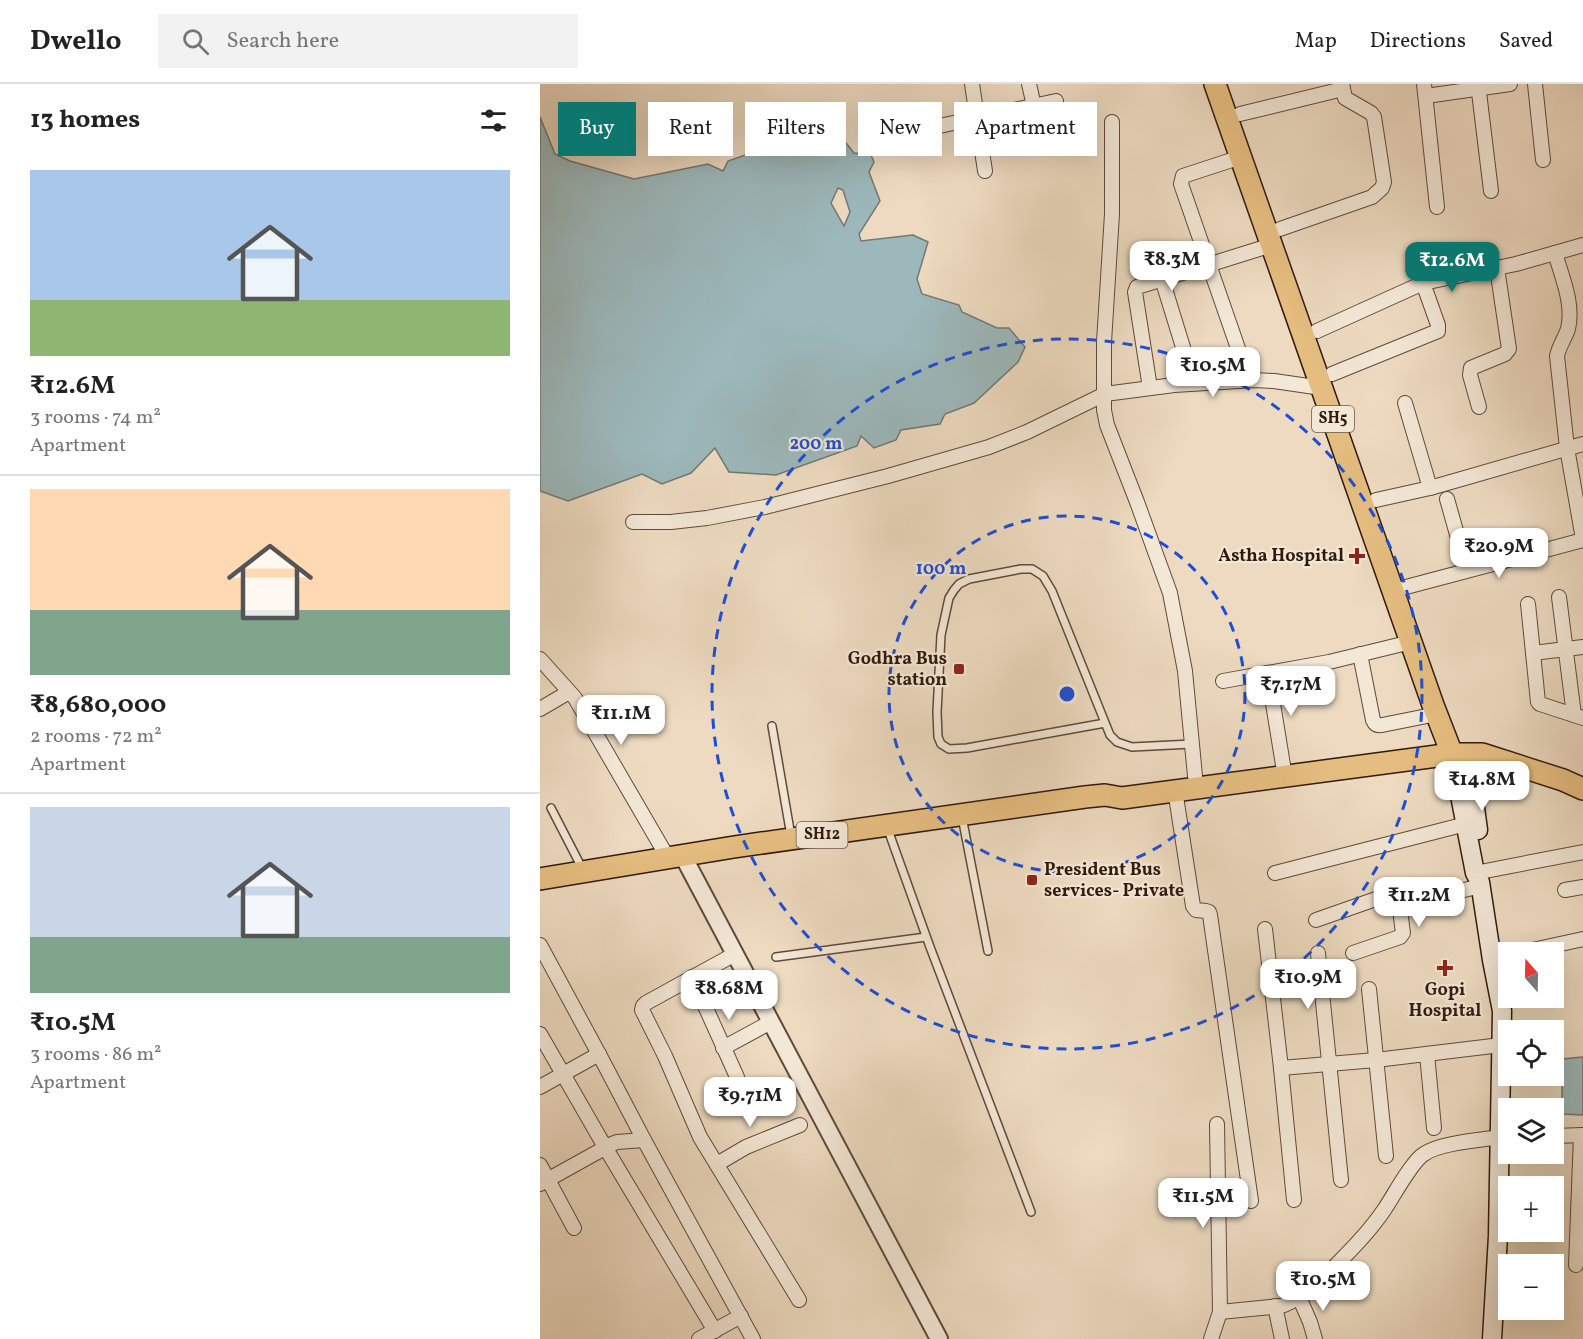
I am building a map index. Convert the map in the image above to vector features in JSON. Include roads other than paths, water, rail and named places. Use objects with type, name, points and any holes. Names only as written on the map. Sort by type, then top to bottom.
[{"type":"main road","name":"SH5","points":[[1215,84],[1241,157],[1317,331],[1327,381],[1376,500],[1447,703],[1457,748]]},
{"type":"main road","name":"SH5","points":[[1229,84],[1276,237],[1327,381],[1411,642],[1437,714],[1457,748]]},
{"type":"main road","points":[[1457,748],[1482,744],[1498,747],[1530,756],[1583,776]]},
{"type":"main road","name":"SH12","points":[[1105,795],[1121,787],[1195,776],[1380,752],[1457,748]]},
{"type":"main road","name":"SH12","points":[[540,879],[886,825],[1105,795],[1122,798],[1457,748]]},
{"type":"main road","points":[[1457,748],[1563,780],[1583,789]]},
{"type":"main road","points":[[1457,748],[1466,824],[1498,947]]},
{"type":"main road","points":[[1457,748],[1470,771],[1480,878]]},
{"type":"main road","points":[[1492,1339],[1502,1164]]},
{"type":"street","points":[[972,84],[975,102]]},
{"type":"street","points":[[1029,84],[1033,102]]},
{"type":"street","points":[[1437,207],[1425,90],[1510,84]]},
{"type":"street","points":[[1535,84],[1543,160]]},
{"type":"street","points":[[1150,388],[1135,292],[1139,286],[1209,265],[1372,197],[1382,188],[1384,182],[1374,117],[1345,98],[1342,87],[1239,114]]},
{"type":"street","points":[[1478,87],[1491,191]]},
{"type":"street","points":[[1112,123],[1112,214],[1104,342],[1104,410],[1107,425],[1170,593],[1185,671],[1195,776]]},
{"type":"street","points":[[983,156],[985,171]]},
{"type":"street","points":[[1241,157],[1183,176],[1181,184],[1249,380]]},
{"type":"street","points":[[1317,331],[1423,283],[1497,268],[1583,245]]},
{"type":"street","points":[[1406,587],[1583,540],[1567,448],[1557,356],[1558,349],[1568,330],[1568,299],[1555,253]]},
{"type":"street","points":[[1479,407],[1470,371],[1476,365],[1505,354],[1509,349],[1497,268]]},
{"type":"street","points":[[1162,279],[1194,383]]},
{"type":"street","points":[[633,522],[671,522],[707,518],[765,507],[888,476],[989,447],[1027,432],[1105,394],[1194,383],[1249,380],[1327,381],[1438,331],[1423,283]]},
{"type":"street","points":[[1405,403],[1430,488]]},
{"type":"street","points":[[1376,500],[1430,488],[1583,444]]},
{"type":"street","points":[[1447,499],[1467,570]]},
{"type":"street","points":[[1528,604],[1538,702],[1579,717],[1559,597]]},
{"type":"street","points":[[1223,681],[1411,642]]},
{"type":"street","points":[[1533,653],[1583,647]]},
{"type":"street","points":[[1360,654],[1372,720],[1377,726],[1437,714]]},
{"type":"street","points":[[540,659],[575,698],[735,954],[939,1339]]},
{"type":"street","points":[[1268,673],[1283,765]]},
{"type":"street","points":[[540,709],[569,692]]},
{"type":"street","points":[[1175,790],[1193,906],[1196,910],[1209,912],[1210,915],[1251,1201]]},
{"type":"street","points":[[1275,873],[1466,824]]},
{"type":"street","points":[[1353,953],[1400,937],[1403,933],[1400,910],[1404,905],[1480,878],[1583,852]]},
{"type":"street","points":[[1566,890],[1583,887]]},
{"type":"street","points":[[1316,920],[1393,893],[1400,895],[1404,905]]},
{"type":"street","points":[[1265,929],[1294,1200]]},
{"type":"street","points":[[1564,943],[1583,939]]},
{"type":"street","points":[[540,945],[753,1339]]},
{"type":"street","points":[[1318,953],[1341,1179]]},
{"type":"street","points":[[735,954],[646,1003],[642,1010],[665,1056],[700,1137],[799,1300]]},
{"type":"street","points":[[692,977],[737,1077]]},
{"type":"street","points":[[1369,989],[1386,1156]]},
{"type":"street","points":[[723,1048],[771,1022]]},
{"type":"street","points":[[540,1034],[604,1148],[715,1330]]},
{"type":"street","points":[[1281,1068],[1376,1060],[1498,1045]]},
{"type":"street","points":[[540,1087],[599,1054]]},
{"type":"street","points":[[1427,1054],[1434,1128]]},
{"type":"street","points":[[1211,1339],[1220,1312],[1217,1124]]},
{"type":"street","points":[[717,1164],[746,1147],[800,1125]]},
{"type":"street","points":[[1564,1136],[1582,1135],[1580,1226],[1576,1266]]},
{"type":"street","points":[[1220,1312],[1288,1304],[1338,1263],[1375,1222],[1422,1155],[1440,1147],[1498,1138]]},
{"type":"street","points":[[544,1182],[617,1142],[644,1140]]},
{"type":"street","points":[[540,1165],[544,1182],[574,1228]]},
{"type":"street","points":[[1299,1297],[1316,1339]]},
{"type":"street","points":[[1275,1306],[1282,1339]]},
{"type":"street","points":[[699,1339],[741,1316]]},
{"type":"lane","points":[[1105,723],[967,748],[949,749],[941,744],[938,737],[937,712],[941,635],[950,598],[959,584],[969,579],[1021,569],[1032,569],[1043,576],[1052,591],[1110,735],[1117,742],[1132,747],[1192,744]]},
{"type":"lane","points":[[772,726],[791,839]]},
{"type":"lane","points":[[551,808],[584,872]]},
{"type":"lane","points":[[962,815],[988,951]]},
{"type":"lane","points":[[886,825],[926,937],[1031,1212]]},
{"type":"lane","points":[[776,957],[926,937]]},
{"type":"water","points":[[540,117],[555,154],[558,156],[634,179],[708,164],[723,171],[728,161],[745,155],[846,156],[846,143],[858,156],[871,156],[874,162],[869,172],[880,201],[859,234],[861,241],[913,235],[928,242],[917,279],[922,294],[959,305],[962,312],[997,328],[1009,328],[1025,347],[1018,362],[974,403],[945,414],[940,424],[901,430],[896,440],[874,448],[861,436],[857,446],[776,475],[729,472],[715,448],[691,473],[662,484],[642,474],[568,501],[540,491]],"holes":[[[838,188],[843,190],[850,212],[844,226],[831,203]]]},
{"type":"water","points":[[1583,1057],[1583,1115],[1564,1114],[1562,1086],[1564,1086],[1564,1059]]},
{"type":"place","name":"Astha Hospital","points":[[1357,556]]},
{"type":"place","name":"Godhra Bus station","points":[[959,669]]},
{"type":"place","name":"President Bus services- Private","points":[[1032,880]]},
{"type":"place","name":"Gopi Hospital","points":[[1445,968]]}]
